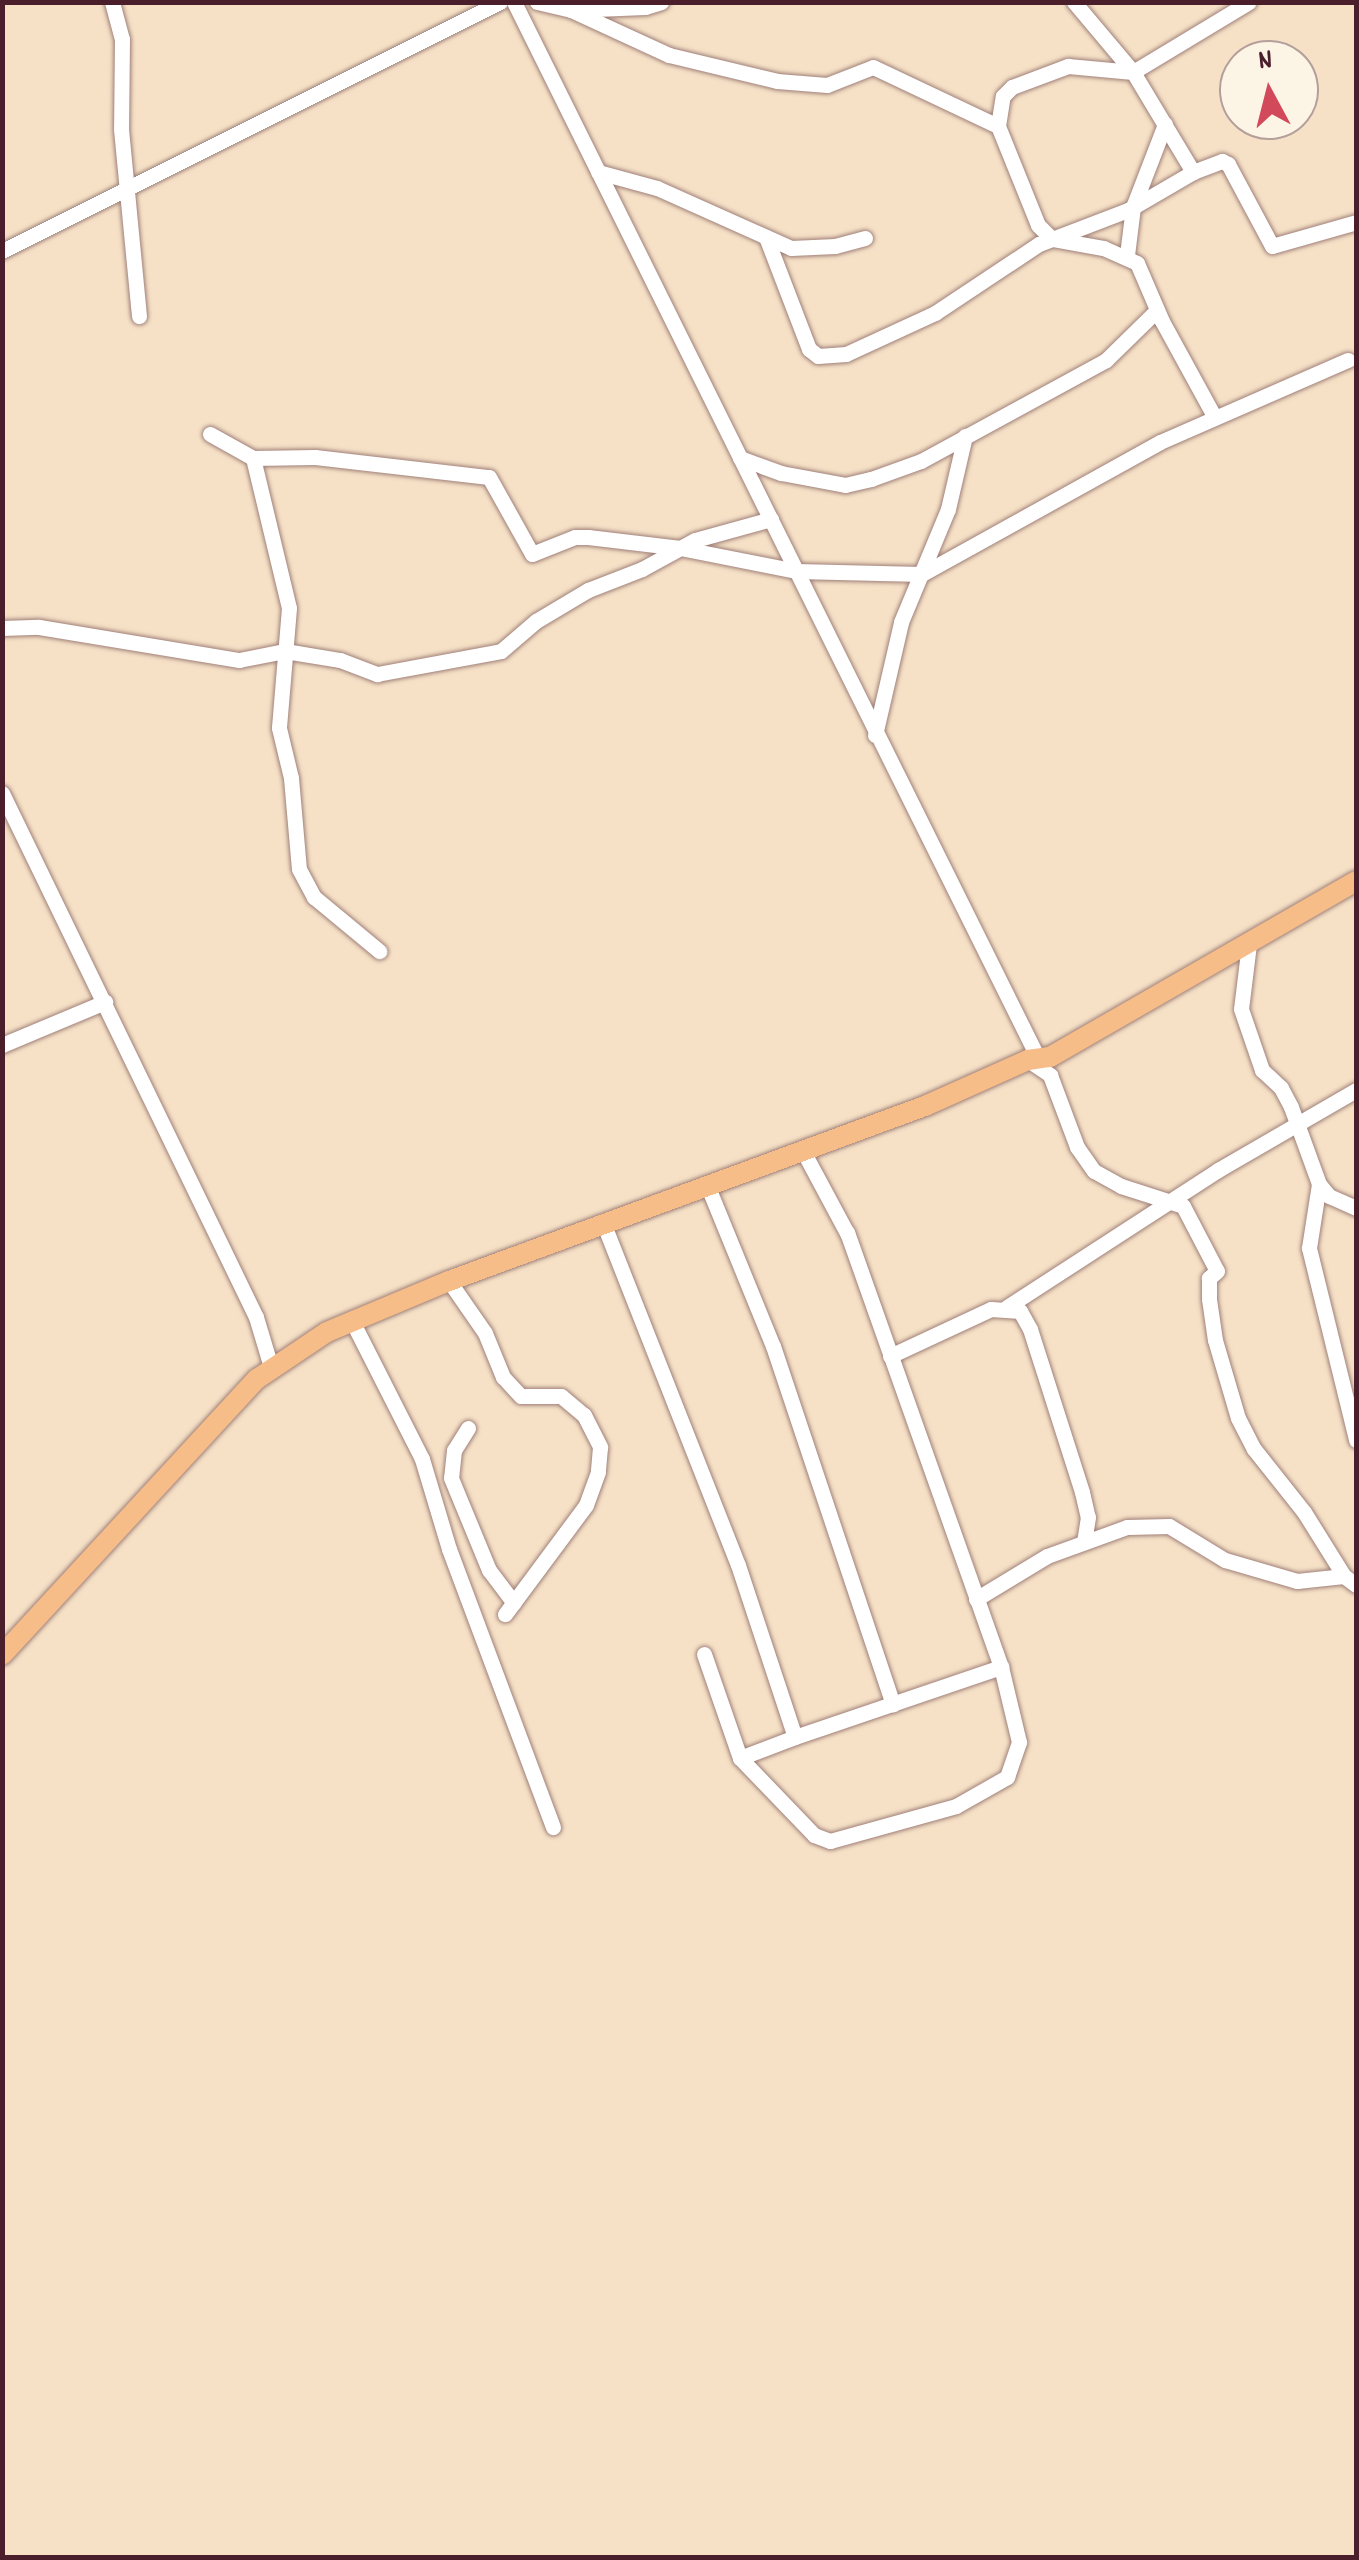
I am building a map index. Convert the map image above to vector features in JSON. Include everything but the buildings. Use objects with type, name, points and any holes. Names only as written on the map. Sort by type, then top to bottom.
[{"type":"main road","points":[[2,1655],[271,1367],[352,1320],[449,1280],[926,1106],[1028,1060],[1050,1057],[1356,882]]},
{"type":"street","points":[[112,2],[122,40],[119,93],[139,316]]},
{"type":"street","points":[[2,251],[500,2]]},
{"type":"street","points":[[514,2],[1036,1054],[1028,1060],[1050,1076],[1077,1147],[1094,1171],[1183,1206],[1217,1271],[1209,1278],[1209,1299],[1238,1418],[1254,1449],[1304,1512],[1350,1580]]},
{"type":"street","points":[[537,2],[571,10],[669,55],[777,81],[827,85],[872,67],[998,126]]},
{"type":"street","points":[[571,10],[645,8],[661,2]]},
{"type":"street","points":[[1074,2],[1133,72],[1193,172]]},
{"type":"street","points":[[1214,416],[1157,310],[1137,262],[1127,255],[1052,239],[1038,225],[998,126],[1003,96],[1012,87],[1068,66],[1133,72],[1250,2]]},
{"type":"street","points":[[1127,255],[1133,207],[1165,124]]},
{"type":"street","points":[[766,237],[809,350],[818,356],[846,354],[896,333],[1052,239],[1133,207],[1193,172],[1222,161],[1228,164],[1272,246],[1356,222]]},
{"type":"street","points":[[598,172],[672,194],[791,248],[835,246],[865,238]]},
{"type":"street","points":[[740,458],[781,474],[846,485],[920,461],[1106,360],[1157,310]]},
{"type":"street","points":[[210,434],[253,458],[316,457],[489,477],[532,554],[576,537],[680,548],[796,570],[922,574],[1016,518],[1214,416],[1348,360]]},
{"type":"street","points":[[875,735],[901,622],[948,509],[965,436]]},
{"type":"street","points":[[253,458],[289,608],[279,728],[291,778],[299,869],[314,898],[379,951]]},
{"type":"street","points":[[2,628],[40,627],[240,660],[285,652],[340,660],[377,674],[501,651],[536,621],[575,598],[738,524],[770,519]]},
{"type":"street","points":[[2,793],[256,1318],[271,1367]]},
{"type":"street","points":[[1249,944],[1241,1008],[1262,1070],[1282,1088],[1319,1184],[1329,1196],[1356,1208]]},
{"type":"street","points":[[2,1045],[105,1002]]},
{"type":"street","points":[[1007,1307],[1167,1202],[1356,1090]]},
{"type":"street","points":[[704,1654],[740,1758],[814,1835],[830,1841],[956,1806],[1006,1777],[1019,1742],[1000,1668],[848,1233],[802,1151]]},
{"type":"street","points":[[1319,1184],[1310,1248],[1356,1440]]},
{"type":"street","points":[[708,1187],[772,1346],[893,1704]]},
{"type":"street","points":[[604,1225],[738,1565],[794,1737]]},
{"type":"street","points":[[449,1280],[485,1333],[503,1377],[521,1396],[561,1396],[584,1415],[600,1448],[598,1472],[586,1505],[509,1609],[450,1478],[454,1450],[468,1428]]},
{"type":"street","points":[[890,1356],[991,1309],[1007,1307],[1020,1311],[1030,1329],[1059,1416],[1088,1517],[1084,1541]]},
{"type":"street","points":[[352,1320],[422,1459],[449,1549],[553,1827]]},
{"type":"street","points":[[976,1599],[1047,1556],[1127,1526],[1169,1526],[1225,1560],[1297,1580],[1350,1580]]},
{"type":"street","points":[[740,1758],[1000,1668]]}]
